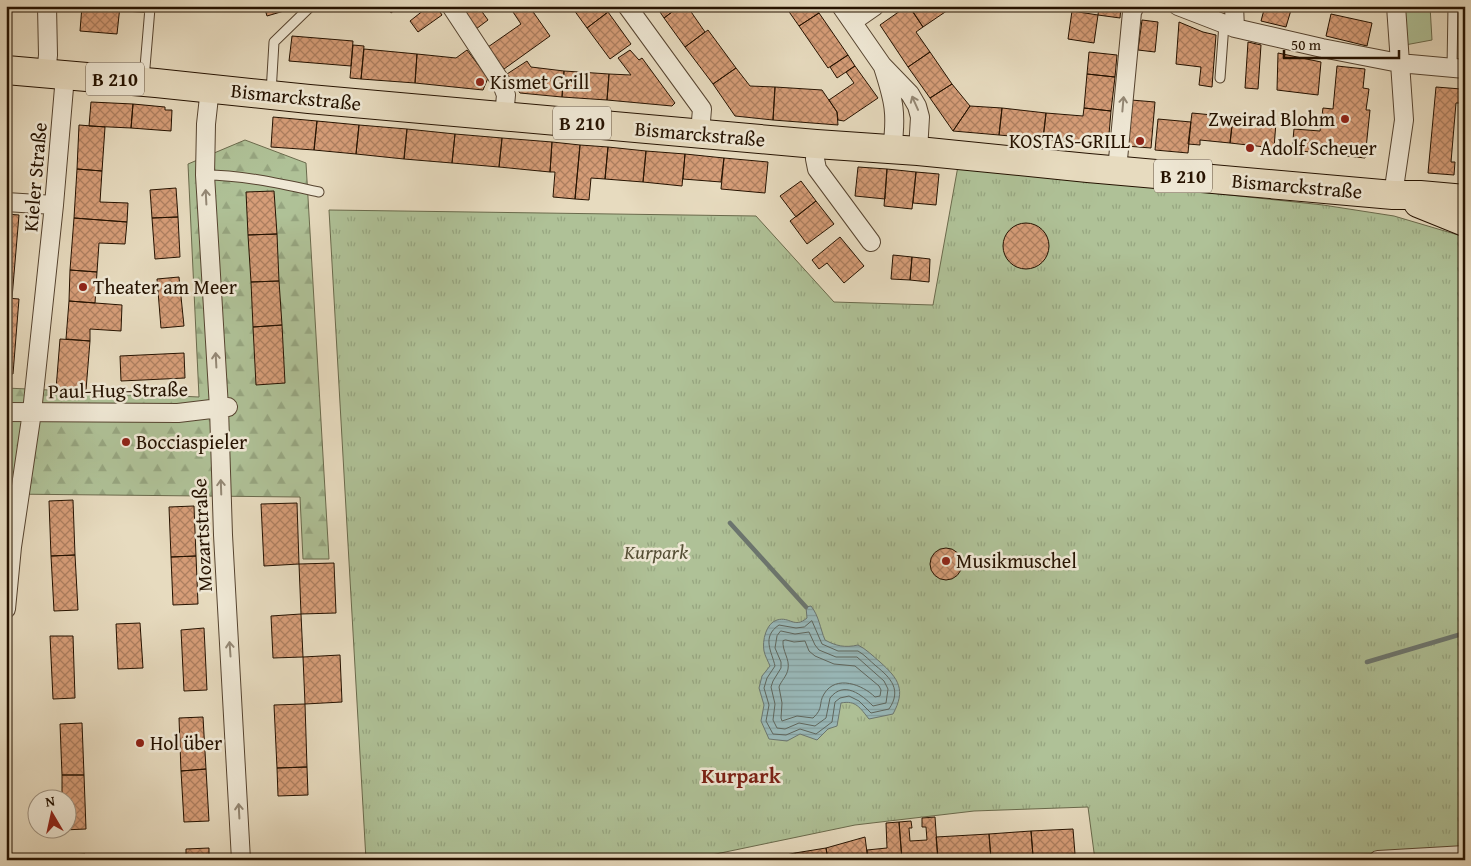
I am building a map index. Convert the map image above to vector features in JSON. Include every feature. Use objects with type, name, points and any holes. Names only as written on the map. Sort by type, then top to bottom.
[{"type":"main road","name":"Bismarckstraße","points":[[6,70],[700,134],[905,150],[1393,195],[1465,199]]},
{"type":"main road","name":"Bismarckstraße","points":[[1393,195],[1465,222]]},
{"type":"street","name":"Kieler Straße","points":[[6,609],[12,547],[32,412],[54,205],[56,75],[48,55],[47,6]]},
{"type":"street","points":[[451,6],[501,82],[506,95],[504,116]]},
{"type":"street","points":[[627,6],[702,109],[700,134]]},
{"type":"street","points":[[841,6],[882,65],[910,94],[918,106],[920,117],[905,150]]},
{"type":"street","points":[[852,22],[875,6]]},
{"type":"street","points":[[1117,170],[1132,12],[1135,6]]},
{"type":"street","points":[[1178,6],[1229,26],[1399,63],[1458,69]]},
{"type":"street","points":[[1229,26],[1234,6]]},
{"type":"street","points":[[1393,195],[1404,120],[1396,6]]},
{"type":"street","points":[[882,65],[905,150]]},
{"type":"street","name":"Mozartstraße","points":[[210,88],[206,124],[205,175],[224,408],[223,535],[241,860]]},
{"type":"street","points":[[816,144],[815,159],[817,169],[871,242]]},
{"type":"street","points":[[6,202],[54,205]]},
{"type":"street","name":"Paul-Hug-Straße","points":[[6,412],[178,413],[224,408]]},
{"type":"street","points":[[1378,860],[1465,855]]},
{"type":"lane","points":[[127,6],[150,8],[144,82]]},
{"type":"lane","points":[[271,95],[274,42],[311,6]]},
{"type":"lane","points":[[1453,6],[1458,69]]},
{"type":"lane","points":[[1220,78],[1229,26]]},
{"type":"lane","points":[[205,175],[220,175],[271,182],[319,192]]},
{"type":"green space","points":[[1403,6],[1430,6],[1432,40],[1405,45]]},
{"type":"green space","points":[[245,140],[306,163],[329,559],[303,559],[300,497],[6,494],[6,388],[199,397],[188,164]]},
{"type":"green space","name":"Kurpark","points":[[958,166],[1323,205],[1394,216],[1465,237],[1465,849],[1251,860],[1095,860],[1088,807],[974,811],[855,825],[687,860],[366,860],[329,210],[756,216],[834,302],[933,305]]},
{"type":"water","points":[[811,606],[818,618],[825,640],[841,646],[858,645],[887,668],[896,680],[900,691],[897,706],[893,714],[869,719],[854,704],[841,703],[837,726],[828,729],[817,740],[800,734],[787,741],[769,739],[761,721],[764,705],[759,688],[762,676],[770,666],[764,651],[766,633],[770,625],[777,620],[803,621],[807,618],[806,607]]},
{"type":"building","points":[[82,6],[120,6],[117,34],[80,31]]},
{"type":"building","points":[[264,6],[301,6],[267,16]]},
{"type":"building","points":[[387,6],[400,6],[391,13]]},
{"type":"building","points":[[429,6],[436,6],[442,15],[418,32],[410,21]]},
{"type":"building","points":[[460,6],[484,6],[480,9],[488,20],[476,29]]},
{"type":"building","points":[[509,6],[529,6],[550,36],[504,69],[488,47],[521,24]]},
{"type":"building","points":[[571,6],[604,6],[608,12],[587,28]]},
{"type":"building","points":[[656,6],[680,6],[664,18]]},
{"type":"building","points":[[680,6],[687,6],[705,32],[685,47],[664,18]]},
{"type":"building","points":[[785,6],[814,6],[819,13],[799,26]]},
{"type":"building","points":[[909,6],[923,27],[916,32],[930,52],[908,67],[880,25]]},
{"type":"building","points":[[909,6],[954,6],[923,27]]},
{"type":"building","points":[[1099,6],[1121,6],[1120,18],[1098,15]]},
{"type":"building","points":[[1265,6],[1278,6],[1291,10],[1286,27],[1261,21]]},
{"type":"building","points":[[1072,11],[1098,15],[1094,43],[1068,39]]},
{"type":"building","points":[[608,12],[631,44],[610,59],[587,28]]},
{"type":"building","points":[[819,13],[848,55],[828,68],[799,26]]},
{"type":"building","points":[[1331,14],[1372,23],[1367,46],[1326,36]]},
{"type":"building","points":[[1142,20],[1158,22],[1155,52],[1138,50]]},
{"type":"building","points":[[1179,22],[1216,35],[1212,87],[1199,85],[1201,67],[1176,64]]},
{"type":"building","points":[[708,30],[736,68],[713,84],[685,47]]},
{"type":"building","points":[[292,36],[353,41],[351,66],[289,61]]},
{"type":"building","points":[[1248,42],[1261,45],[1258,89],[1245,88]]},
{"type":"building","points":[[353,45],[364,46],[361,79],[350,78]]},
{"type":"building","points":[[364,49],[417,54],[415,83],[361,79]]},
{"type":"building","points":[[467,50],[488,78],[483,90],[415,83],[417,54],[456,58]]},
{"type":"building","points":[[630,50],[639,60],[642,58],[675,103],[672,106],[607,100],[609,74],[631,75],[618,58]]},
{"type":"building","points":[[930,52],[952,84],[930,98],[908,67]]},
{"type":"building","points":[[1089,52],[1117,55],[1115,77],[1087,74]]},
{"type":"building","points":[[1278,53],[1321,62],[1318,95],[1277,90]]},
{"type":"building","points":[[848,55],[855,66],[837,78],[830,67]]},
{"type":"building","points":[[527,61],[531,67],[564,71],[562,97],[520,93],[507,74]]},
{"type":"building","points":[[855,66],[878,98],[844,121],[838,120],[837,112],[829,100],[854,83],[846,72]]},
{"type":"building","name":"Zweirad Blohm","points":[[1337,66],[1365,69],[1363,88],[1369,89],[1366,110],[1370,110],[1365,158],[1292,150],[1294,129],[1320,131],[1323,108],[1333,109]]},
{"type":"building","points":[[736,68],[750,86],[775,87],[773,120],[735,116],[713,84]]},
{"type":"building","points":[[564,71],[609,74],[607,100],[562,97]]},
{"type":"building","points":[[1087,74],[1115,77],[1111,111],[1084,108]]},
{"type":"building","points":[[952,84],[970,106],[953,131],[930,98]]},
{"type":"building","points":[[775,87],[822,90],[837,112],[838,125],[773,120]]},
{"type":"building","points":[[1436,87],[1461,89],[1460,103],[1456,103],[1451,162],[1455,162],[1454,175],[1428,173]]},
{"type":"building","points":[[1131,100],[1155,102],[1151,148],[1126,146]]},
{"type":"building","points":[[91,102],[133,104],[131,128],[89,126]]},
{"type":"building","points":[[133,104],[165,107],[165,110],[172,110],[171,131],[131,128]]},
{"type":"building","points":[[970,106],[1002,108],[999,135],[953,131]]},
{"type":"building","points":[[1002,108],[1046,113],[1043,139],[999,135]]},
{"type":"building","points":[[1084,108],[1111,111],[1108,146],[1043,139],[1046,113],[1083,116]]},
{"type":"building","points":[[1192,113],[1233,117],[1230,143],[1200,140],[1200,145],[1188,144]]},
{"type":"building","points":[[273,117],[317,121],[314,150],[271,147]]},
{"type":"building","points":[[1233,117],[1276,122],[1274,148],[1230,143]]},
{"type":"building","points":[[1158,119],[1191,122],[1188,153],[1155,150]]},
{"type":"building","points":[[317,121],[359,125],[356,154],[314,150]]},
{"type":"building","points":[[79,125],[105,127],[102,171],[77,169]]},
{"type":"building","points":[[359,125],[407,129],[404,159],[356,154]]},
{"type":"building","points":[[407,129],[455,134],[452,163],[404,159]]},
{"type":"building","points":[[455,134],[502,138],[499,167],[452,163]]},
{"type":"building","points":[[502,138],[552,142],[550,172],[499,167]]},
{"type":"building","points":[[552,142],[580,145],[575,199],[553,197],[555,172],[550,172]]},
{"type":"building","points":[[580,145],[608,147],[605,179],[591,178],[589,200],[575,199]]},
{"type":"building","points":[[608,147],[646,151],[643,182],[605,179]]},
{"type":"building","points":[[646,151],[685,154],[682,186],[643,182]]},
{"type":"building","points":[[685,154],[724,158],[721,182],[683,179]]},
{"type":"building","points":[[724,158],[768,162],[765,193],[721,189]]},
{"type":"building","points":[[858,167],[887,169],[885,199],[855,196]]},
{"type":"building","points":[[77,169],[102,171],[100,202],[128,203],[127,222],[74,218]]},
{"type":"building","points":[[887,169],[916,172],[912,209],[884,206]]},
{"type":"building","points":[[916,172],[939,174],[936,205],[913,203]]},
{"type":"building","points":[[801,181],[816,201],[796,217],[780,196]]},
{"type":"building","points":[[176,188],[178,217],[152,218],[150,190]]},
{"type":"building","points":[[274,191],[277,234],[248,235],[246,192]]},
{"type":"building","points":[[816,201],[834,224],[807,244],[790,221]]},
{"type":"building","points":[[6,214],[19,215],[12,298],[6,298]]},
{"type":"building","points":[[178,217],[180,257],[155,259],[152,218]]},
{"type":"building","points":[[74,218],[127,222],[125,244],[99,243],[97,272],[70,270]]},
{"type":"building","points":[[1031,223],[1035,224],[1045,233],[1048,237],[1048,255],[1039,265],[1031,269],[1021,269],[1013,265],[1004,255],[1003,241],[1007,233],[1017,224]]},
{"type":"building","points":[[277,234],[279,281],[251,282],[248,235]]},
{"type":"building","points":[[840,237],[864,266],[844,283],[827,263],[819,269],[812,260]]},
{"type":"building","points":[[893,255],[912,257],[910,280],[891,279]]},
{"type":"building","points":[[912,257],[930,259],[929,282],[910,280]]},
{"type":"building","points":[[70,270],[97,272],[95,303],[69,301]]},
{"type":"building","points":[[179,277],[184,326],[161,328],[157,279]]},
{"type":"building","points":[[279,281],[282,325],[253,327],[251,282]]},
{"type":"building","points":[[6,298],[19,299],[13,374],[6,373]]},
{"type":"building","points":[[69,301],[122,305],[121,331],[90,329],[90,341],[66,339]]},
{"type":"building","points":[[282,325],[285,383],[256,385],[253,327]]},
{"type":"building","points":[[60,339],[90,341],[86,390],[56,389]]},
{"type":"building","points":[[184,353],[185,378],[121,381],[120,356]]},
{"type":"building","points":[[73,500],[75,555],[51,556],[49,501]]},
{"type":"building","points":[[297,503],[299,564],[264,566],[261,504]]},
{"type":"building","points":[[194,506],[196,556],[171,557],[169,507]]},
{"type":"building","name":"Musikmuschel","points":[[946,548],[952,549],[957,553],[961,558],[961,570],[957,575],[952,579],[946,580],[940,579],[935,575],[931,570],[930,564],[931,558],[935,553],[940,549]]},
{"type":"building","points":[[75,555],[78,610],[54,611],[51,556]]},
{"type":"building","points":[[196,556],[198,604],[173,605],[171,557]]},
{"type":"building","points":[[334,563],[336,613],[301,614],[299,564]]},
{"type":"building","points":[[301,614],[303,657],[273,658],[271,616]]},
{"type":"building","points":[[140,623],[143,668],[118,669],[116,624]]},
{"type":"building","points":[[204,628],[207,690],[184,691],[181,630]]},
{"type":"building","points":[[50,636],[73,636],[75,698],[53,699]]},
{"type":"building","points":[[340,655],[342,702],[305,704],[303,657]]},
{"type":"building","points":[[305,704],[307,767],[277,768],[274,705]]},
{"type":"building","points":[[203,717],[206,769],[181,771],[179,718]]},
{"type":"building","points":[[82,723],[84,775],[62,775],[60,724]]},
{"type":"building","points":[[307,767],[308,795],[278,796],[277,768]]},
{"type":"building","points":[[206,769],[209,821],[184,822],[181,771]]},
{"type":"building","points":[[62,775],[84,775],[86,829],[78,829],[78,788],[62,788]]},
{"type":"building","points":[[935,817],[938,860],[902,860],[899,822],[911,821],[912,828],[909,828],[910,841],[927,840],[926,827],[922,827],[922,818]]},
{"type":"building","points":[[899,822],[902,860],[868,860],[867,850],[887,848],[886,823]]},
{"type":"building","points":[[1073,829],[1075,854],[1033,856],[1031,831]]},
{"type":"building","points":[[1031,831],[1033,856],[991,859],[989,834]]},
{"type":"building","points":[[989,834],[991,859],[938,860],[936,837]]},
{"type":"building","points":[[865,837],[868,860],[828,860],[826,848]]},
{"type":"building","points":[[209,848],[209,860],[186,860],[186,849]]},
{"type":"building","points":[[826,848],[828,860],[796,860],[795,853]]},
{"type":"building","points":[[795,853],[796,860],[769,860],[769,859]]},
{"type":"building","points":[[85,854],[85,860],[57,860],[57,856]]},
{"type":"waterway","points":[[730,523],[806,607]]},
{"type":"waterway","points":[[1367,662],[1465,633]]},
{"type":"place","name":"Kismet Grill","points":[[480,82]]},
{"type":"place","name":"Zweirad Blohm","points":[[1345,119]]},
{"type":"place","name":"KOSTAS-GRILL","points":[[1140,141]]},
{"type":"place","name":"Adolf Scheuer","points":[[1250,148]]},
{"type":"place","name":"Theater am Meer","points":[[83,287]]},
{"type":"place","name":"Bocciaspieler","points":[[126,442]]},
{"type":"place","name":"Musikmuschel","points":[[946,561]]},
{"type":"place","name":"Hol über","points":[[140,743]]},
{"type":"district","name":"Kurpark","points":[[741,776]]}]
